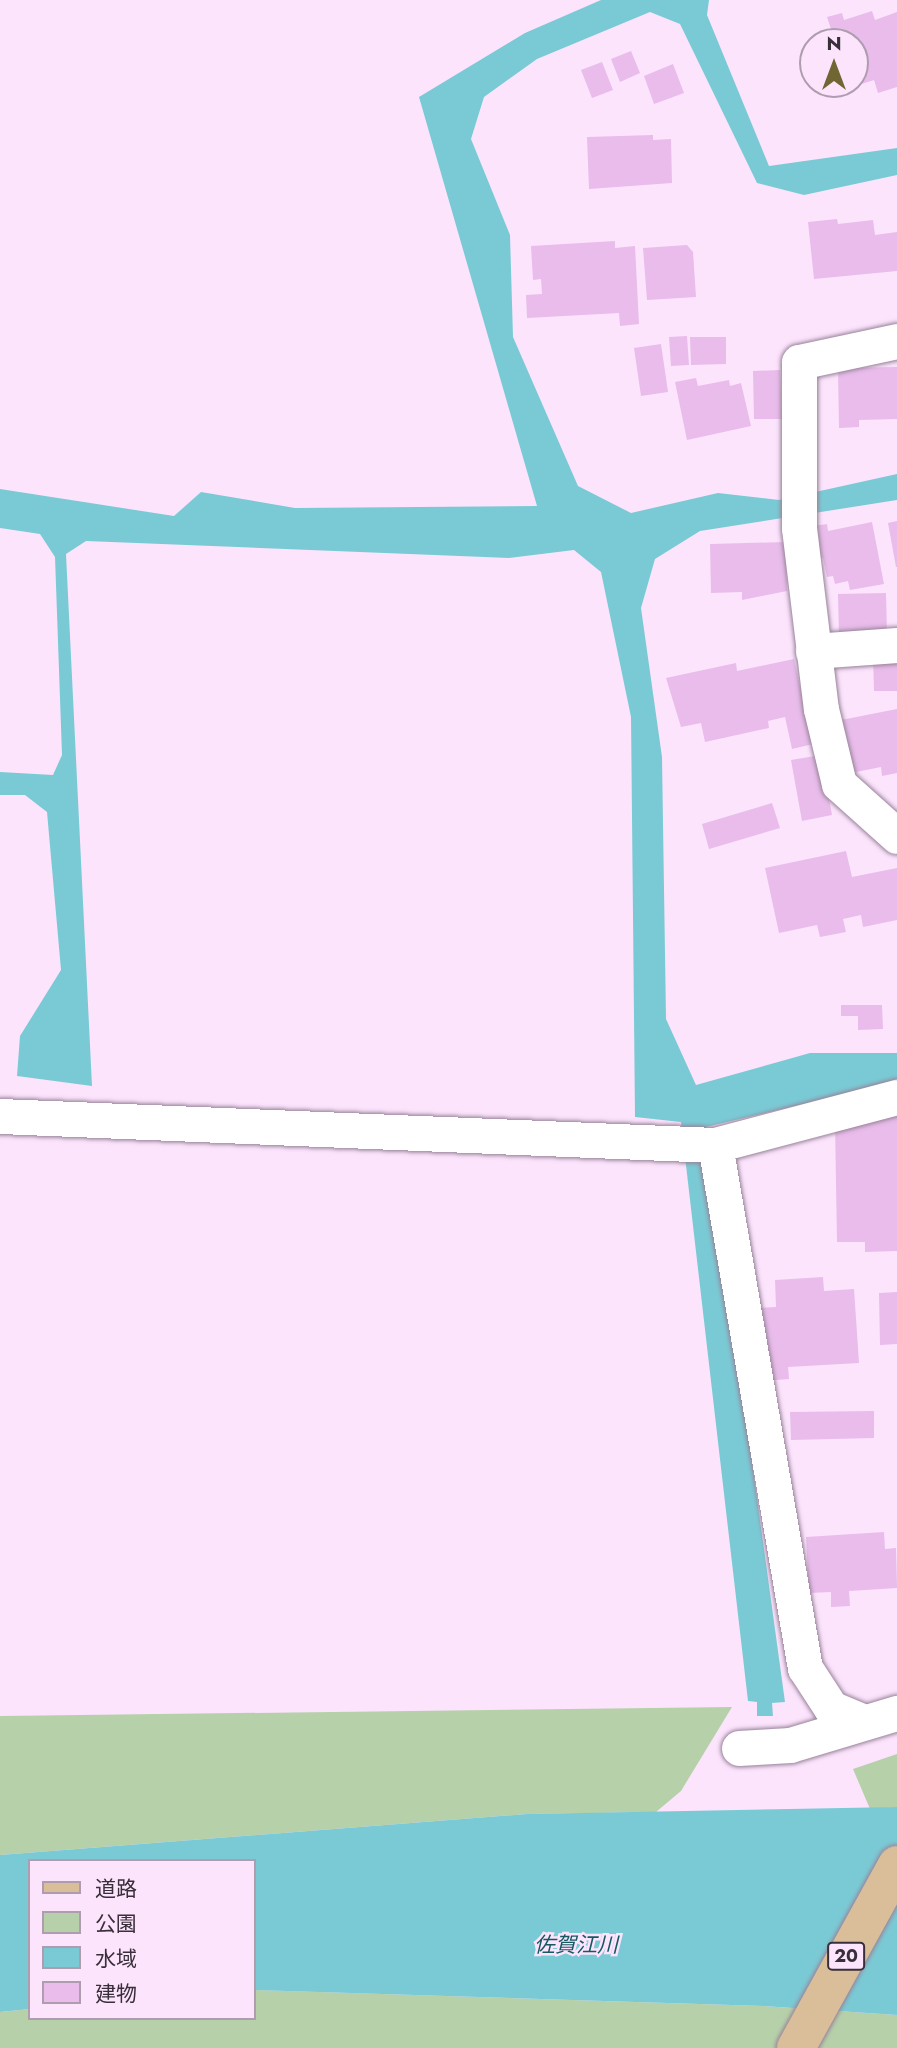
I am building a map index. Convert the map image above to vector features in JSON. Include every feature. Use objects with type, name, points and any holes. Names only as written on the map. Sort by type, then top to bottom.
[{"type":"main road","name":"20","points":[[796,2048],[897,1865]]},
{"type":"street","points":[[897,341],[799,362],[799,528],[813,651],[839,784],[897,836]]},
{"type":"street","points":[[813,651],[897,645]]},
{"type":"street","points":[[0,1116],[715,1146],[897,1097]]},
{"type":"street","points":[[715,1146],[805,1668],[831,1709],[859,1720]]},
{"type":"street","points":[[739,1748],[790,1745],[859,1720],[897,1713]]},
{"type":"green space","points":[[732,1707],[681,1791],[656,1812],[527,1814],[0,1855],[0,1716]]},
{"type":"green space","points":[[897,1754],[897,1807],[870,1809],[853,1769]]},
{"type":"green space","points":[[256,1990],[763,2006],[897,2015],[897,2048],[0,2048],[0,2012],[28,2009],[28,2020],[256,2020]]},
{"type":"water","points":[[601,0],[709,0],[707,15],[769,166],[897,148],[897,175],[804,195],[757,183],[680,24],[650,12],[537,59],[484,97],[471,139],[510,235],[513,337],[578,486],[631,513],[718,493],[779,500],[897,474],[897,500],[700,531],[655,559],[641,608],[662,757],[666,1019],[696,1085],[810,1053],[897,1053],[897,1082],[706,1127],[785,1702],[772,1703],[773,1716],[757,1716],[757,1702],[748,1701],[681,1122],[635,1117],[631,717],[601,572],[574,550],[509,558],[86,541],[66,554],[92,1086],[17,1076],[20,1036],[61,970],[47,812],[25,795],[0,795],[0,772],[53,775],[62,755],[55,557],[40,534],[0,528],[0,489],[174,516],[201,492],[295,508],[537,506],[419,97],[525,33]]},
{"type":"water","name":"佐賀江川","points":[[897,1807],[897,2015],[763,2006],[256,1990],[256,1859],[28,1859],[28,2009],[0,2012],[0,1855],[527,1814]]},
{"type":"building","points":[[872,11],[875,20],[897,12],[897,87],[878,93],[874,80],[869,82],[869,28],[831,28],[827,17],[842,13],[844,20]]},
{"type":"building","points":[[631,51],[640,73],[620,82],[611,59]]},
{"type":"building","points":[[602,62],[613,90],[592,98],[581,70]]},
{"type":"building","points":[[673,64],[684,93],[654,104],[644,76]]},
{"type":"building","points":[[653,135],[653,140],[671,139],[672,183],[589,189],[587,137]]},
{"type":"building","points":[[837,219],[838,224],[873,220],[875,235],[897,232],[897,271],[814,279],[808,222]]},
{"type":"building","points":[[615,241],[615,248],[635,246],[639,324],[620,326],[619,313],[527,318],[526,295],[542,294],[541,279],[533,280],[531,246]]},
{"type":"building","points":[[687,245],[693,252],[696,297],[647,300],[643,248]]},
{"type":"building","points":[[687,336],[689,365],[671,366],[669,337]]},
{"type":"building","points":[[690,337],[726,337],[726,364],[691,365]]},
{"type":"building","points":[[661,344],[668,392],[641,396],[634,348]]},
{"type":"building","points":[[897,367],[897,419],[859,420],[859,427],[839,428],[838,368]]},
{"type":"building","points":[[780,370],[782,419],[754,419],[753,371]]},
{"type":"building","points":[[696,378],[698,386],[729,380],[730,386],[741,383],[751,426],[687,440],[675,382]]},
{"type":"building","points":[[897,521],[897,567],[896,567],[888,523]]},
{"type":"building","points":[[872,522],[884,584],[850,590],[848,581],[835,584],[833,576],[827,577],[823,558],[819,558],[813,526],[827,524],[828,531]]},
{"type":"building","points":[[786,542],[787,591],[742,600],[742,592],[711,593],[710,544]]},
{"type":"building","points":[[886,593],[887,634],[839,635],[838,594]]},
{"type":"building","points":[[873,655],[897,655],[897,691],[874,691]]},
{"type":"building","points":[[794,659],[813,744],[792,749],[785,717],[768,721],[769,728],[705,742],[701,723],[681,727],[666,678],[736,663],[737,671]]},
{"type":"building","points":[[897,709],[897,773],[882,776],[881,767],[851,773],[841,720]]},
{"type":"building","points":[[821,755],[832,815],[802,821],[791,760]]},
{"type":"building","points":[[772,803],[780,828],[709,849],[702,824]]},
{"type":"building","points":[[846,851],[852,877],[897,868],[897,920],[863,927],[861,915],[843,919],[846,932],[820,937],[817,925],[779,933],[765,868]]},
{"type":"building","points":[[841,1005],[882,1005],[883,1029],[858,1030],[858,1016],[841,1016]]},
{"type":"building","points":[[897,1111],[897,1251],[865,1252],[865,1242],[837,1242],[835,1123]]},
{"type":"building","points":[[823,1277],[824,1291],[854,1289],[859,1363],[788,1367],[789,1379],[763,1381],[758,1308],[776,1307],[775,1280]]},
{"type":"building","points":[[897,1292],[897,1344],[880,1345],[879,1293]]},
{"type":"building","points":[[874,1411],[874,1438],[791,1440],[790,1412]]},
{"type":"building","points":[[884,1532],[885,1549],[896,1548],[897,1588],[849,1591],[850,1606],[831,1607],[831,1592],[809,1593],[806,1537]]}]
